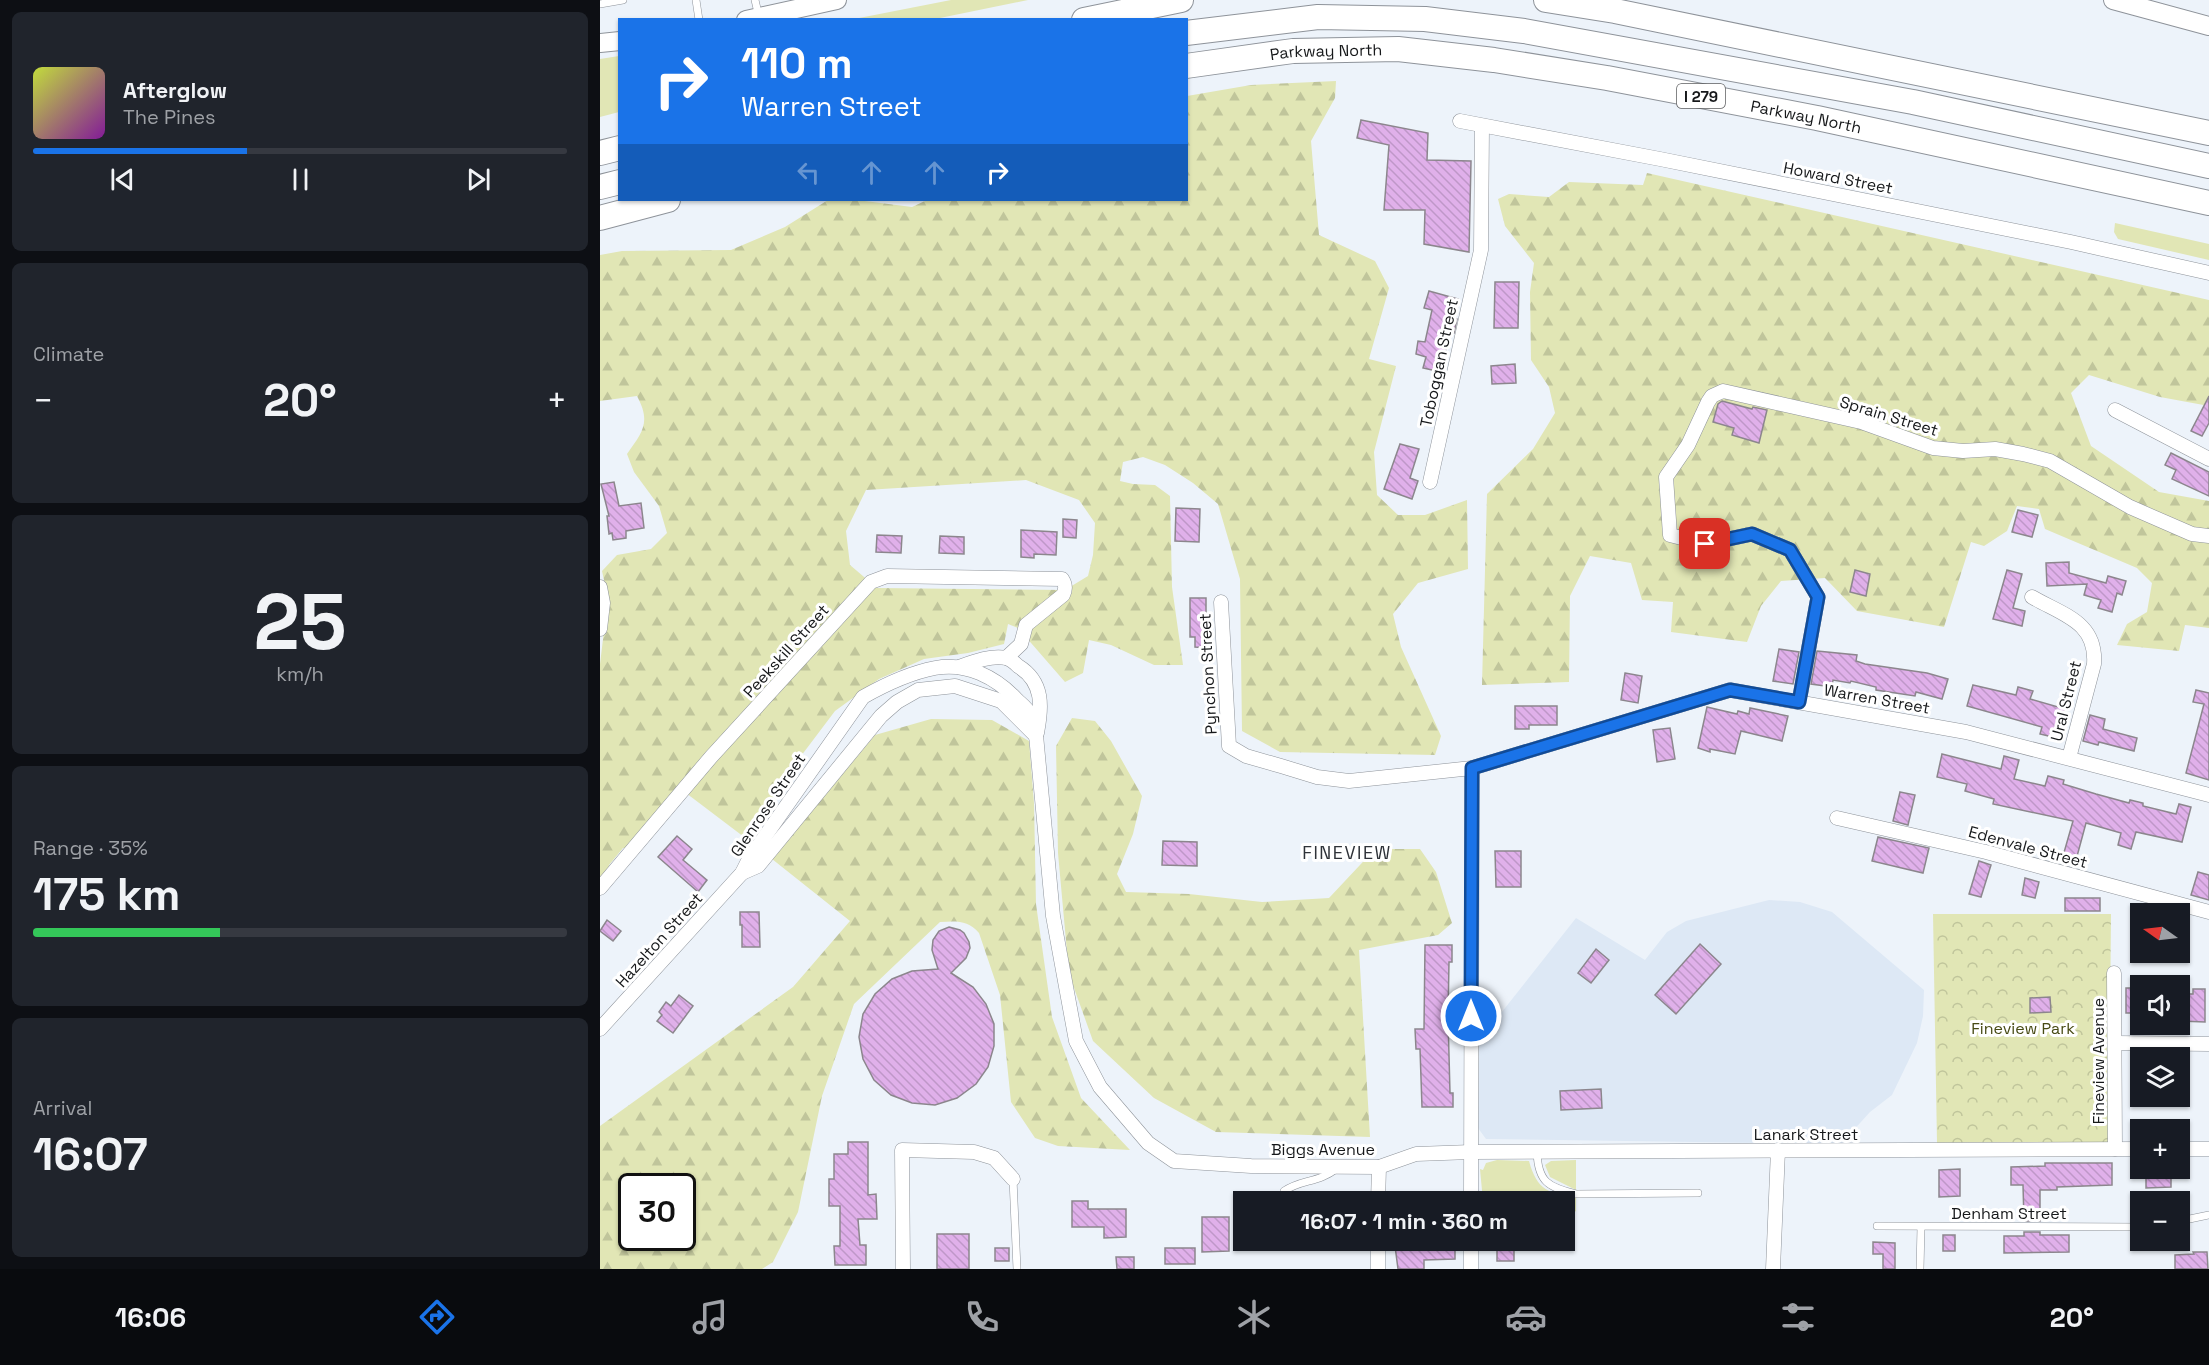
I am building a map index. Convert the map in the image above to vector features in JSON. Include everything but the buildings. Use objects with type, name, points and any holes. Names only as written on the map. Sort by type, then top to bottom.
[{"type":"highway","points":[[1094,18],[1181,0]]},
{"type":"highway","points":[[1546,0],[1615,11],[2209,133]]},
{"type":"highway","points":[[1188,33],[1318,17],[1425,19],[1524,31],[1913,102],[2209,166]]},
{"type":"highway","name":"Parkway North","points":[[1188,66],[1305,51],[1398,49],[1494,60],[1607,78],[1828,121],[2209,203]]},
{"type":"highway","points":[[2098,110],[2209,128]]},
{"type":"highway","points":[[600,153],[618,148]]},
{"type":"highway","points":[[600,187],[618,182]]},
{"type":"highway","points":[[600,218],[664,201]]},
{"type":"main road","points":[[753,12],[837,0]]},
{"type":"main road","points":[[2122,1],[2209,26]]},
{"type":"main road","points":[[600,44],[618,41]]},
{"type":"street","name":"Howard Street","points":[[1460,121],[2071,242],[2209,273]]},
{"type":"street","name":"Toboggan Street","points":[[1430,482],[1480,250],[1482,126]]},
{"type":"street","name":"Sprain Street","points":[[1799,702],[1818,597],[1790,550],[1752,534],[1705,544],[1670,535],[1666,477],[1688,445],[1708,402],[1717,393],[1723,391],[1861,422],[1933,448],[1963,451],[1995,449],[2050,461],[2130,507],[2192,534],[2209,536]]},
{"type":"street","points":[[2115,410],[2209,459]]},
{"type":"street","name":"Peekskill Street","points":[[600,888],[711,757],[871,582],[887,576],[1062,579],[1066,590],[1063,596],[1026,625],[1021,644],[1006,658]]},
{"type":"street","points":[[600,587],[603,603],[600,629]]},
{"type":"street","name":"Ural Street","points":[[2032,597],[2082,625],[2092,641],[2095,652],[2094,664],[2069,758]]},
{"type":"street","name":"Pynchon Street","points":[[1221,602],[1229,746],[1246,756],[1317,777],[1349,781],[1472,768]]},
{"type":"street","points":[[959,667],[985,658],[1006,658],[1028,672],[1039,690],[1040,704],[1036,735]]},
{"type":"street","name":"Glenrose Street","points":[[742,873],[749,859],[863,697],[891,682],[914,673],[937,668],[959,667],[983,674],[1003,685],[1029,712],[1036,735],[1053,916],[1076,1041],[1100,1087],[1148,1143],[1174,1161]]},
{"type":"street","name":"Glenrose Street","points":[[742,873],[758,866],[881,716],[897,702],[918,690],[955,686],[1001,701],[1036,735]]},
{"type":"street","name":"Warren Street","points":[[1472,768],[1730,690],[1966,732],[2209,795]]},
{"type":"street","points":[[1471,1191],[1472,768]]},
{"type":"street","name":"Edenvale Street","points":[[1837,818],[1986,852],[2209,912]]},
{"type":"street","name":"Hazelton Street","points":[[600,1029],[742,873]]},
{"type":"street","name":"Fineview Avenue","points":[[2115,972],[2115,1149]]},
{"type":"street","points":[[2115,1043],[2209,1044]]},
{"type":"street","name":"Lanark Street","points":[[1471,1152],[2130,1149]]},
{"type":"street","points":[[2190,1149],[2209,1149]]},
{"type":"street","points":[[903,1269],[902,1150],[974,1152],[994,1158],[1013,1179]]},
{"type":"street","points":[[1773,1269],[1778,1150]]},
{"type":"street","name":"Biggs Avenue","points":[[1174,1161],[1251,1166],[1378,1167],[1416,1154],[1471,1152]]},
{"type":"street","points":[[1378,1167],[1378,1191]]},
{"type":"street","points":[[1378,1251],[1378,1269]]},
{"type":"street","points":[[1471,1251],[1471,1269]]},
{"type":"lane","points":[[600,4],[623,0]]},
{"type":"lane","points":[[696,0],[699,18]]},
{"type":"lane","points":[[1537,1152],[1538,1170],[1543,1180],[1558,1189],[1576,1194],[1698,1193]]},
{"type":"lane","points":[[1284,1191],[1293,1185],[1325,1178],[1338,1168]]},
{"type":"lane","points":[[1013,1179],[1017,1269]]},
{"type":"lane","points":[[2190,1219],[2209,1215]]},
{"type":"lane","name":"Denham Street","points":[[1877,1226],[2130,1227]]},
{"type":"lane","points":[[1920,1269],[1921,1227]]},
{"type":"shaded area","points":[[1769,900],[1800,902],[1832,912],[1924,990],[1923,1016],[1917,1043],[1892,1095],[1870,1112],[1841,1144],[1486,1139],[1478,1128],[1479,1041],[1576,918],[1645,960],[1667,932],[1686,921]]},
{"type":"green space","points":[[951,0],[1028,0],[940,18],[859,18]]},
{"type":"green space","points":[[618,56],[618,112],[600,117],[600,59]]},
{"type":"green space","points":[[1336,81],[1335,98],[1311,141],[1319,235],[1375,261],[1389,288],[1369,359],[1396,366],[1374,452],[1377,495],[1398,515],[1425,515],[1467,500],[1468,569],[1418,583],[1393,614],[1401,647],[1441,736],[1435,755],[1280,752],[1242,731],[1240,579],[1218,504],[1193,483],[1165,465],[1143,457],[1123,462],[1120,481],[1155,485],[1170,496],[1172,587],[1183,665],[1154,665],[1111,645],[1089,640],[1083,673],[1065,682],[1018,628],[1008,624],[1004,644],[968,653],[924,659],[879,679],[835,711],[798,760],[764,821],[748,840],[682,790],[630,848],[623,848],[600,881],[600,664],[608,598],[602,571],[617,555],[651,549],[667,533],[659,506],[634,472],[627,454],[643,427],[644,413],[637,396],[600,401],[600,255],[622,251],[731,250],[785,227],[826,201],[865,201],[912,207],[925,201],[1188,201],[1188,96],[1251,85]],"holes":[[[1026,480],[1079,500],[1095,523],[1093,555],[1088,576],[1065,590],[877,588],[850,565],[846,531],[866,490]]]},
{"type":"green space","points":[[1647,173],[2209,300],[2209,406],[2160,397],[2089,375],[2071,393],[2091,446],[2159,492],[2209,501],[2209,628],[2185,625],[2179,651],[2117,645],[2127,624],[2147,612],[2152,583],[2137,568],[2045,529],[2039,509],[2017,506],[2007,531],[1984,546],[1971,542],[1944,627],[1857,611],[1825,578],[1781,581],[1761,606],[1747,642],[1671,632],[1673,602],[1642,600],[1631,563],[1590,556],[1570,596],[1569,682],[1482,685],[1487,494],[1533,449],[1555,413],[1549,387],[1531,360],[1530,292],[1534,263],[1505,226],[1498,199],[1509,194],[1549,197],[1569,182],[1643,185]]},
{"type":"green space","points":[[2115,223],[2209,244],[2209,260],[2118,239],[2114,232]]},
{"type":"green space","points":[[1072,718],[1095,721],[1111,741],[1142,796],[1133,834],[1117,874],[1126,892],[1189,894],[1262,902],[1329,898],[1375,849],[1420,849],[1436,872],[1452,923],[1438,935],[1359,950],[1370,1137],[1216,1132],[1154,1098],[1093,1041],[1069,974],[1058,853],[1056,746]]},
{"type":"green space","points":[[931,719],[992,720],[1029,741],[1034,803],[1036,904],[1052,1017],[1081,1098],[1130,1150],[1058,1146],[1035,1138],[1011,1102],[1000,995],[979,933],[962,922],[940,922],[854,1004],[822,1096],[798,1212],[773,1262],[762,1269],[600,1269],[600,1126],[793,987],[850,921],[772,859],[875,735]]},
{"type":"green space","name":"Fineview Park","points":[[1933,914],[2111,914],[2109,1142],[1937,1143]]},
{"type":"green space","points":[[1497,1160],[1529,1161],[1540,1184],[1550,1191],[1482,1191],[1480,1169],[1483,1170],[1486,1163]]},
{"type":"green space","points":[[1576,1160],[1576,1190],[1550,1177],[1545,1165],[1551,1161]]},
{"type":"district","name":"FINEVIEW","points":[[1347,852]]},
{"type":"route","points":[[1471,1016],[1472,768],[1730,690],[1799,702],[1818,597],[1790,550],[1752,534],[1705,544]]}]
